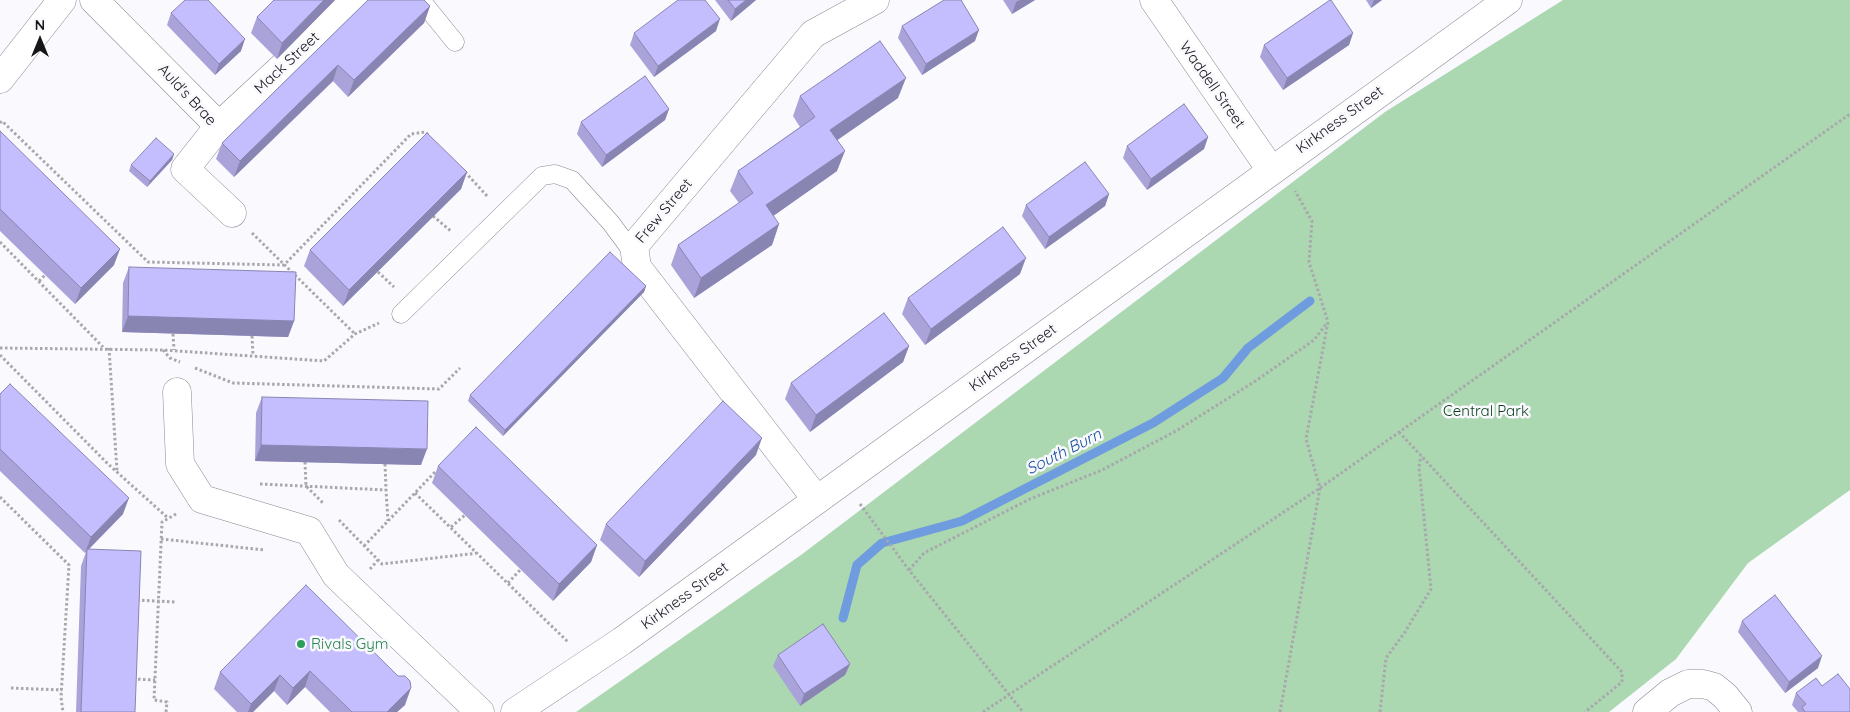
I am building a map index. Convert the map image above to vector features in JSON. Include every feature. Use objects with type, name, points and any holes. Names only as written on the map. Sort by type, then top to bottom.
[{"type":"street","points":[[0,79],[62,0]]},
{"type":"street","name":"Auld's Brae","points":[[94,0],[219,126],[185,169],[232,213]]},
{"type":"street","name":"Mack Street","points":[[219,126],[354,0]]},
{"type":"street","name":"Frew Street","points":[[817,500],[637,267],[634,246],[813,34],[875,0]]},
{"type":"street","name":"Waddell Street","points":[[1154,0],[1275,167]]},
{"type":"street","name":"Kirkness Street","points":[[515,712],[588,664],[817,500],[1508,0]]},
{"type":"street","points":[[177,392],[180,464],[202,499],[309,531],[336,575],[480,712]]},
{"type":"street","points":[[1648,712],[1670,693],[1688,684],[1702,684],[1714,687],[1725,696],[1738,712]]},
{"type":"lane","points":[[421,0],[455,42]]},
{"type":"lane","points":[[400,314],[542,176],[554,174],[572,180],[611,223],[636,257]]},
{"type":"path","points":[[983,712],[1320,488],[1850,114]]},
{"type":"path","points":[[1275,167],[1312,221],[1309,262],[1328,322],[1306,439],[1320,488],[1280,712]]},
{"type":"path","points":[[232,213],[355,334]]},
{"type":"path","points":[[0,242],[103,348]]},
{"type":"path","points":[[39,281],[45,276]]},
{"type":"path","points":[[0,348],[174,350],[324,361],[355,334],[400,314]]},
{"type":"path","points":[[909,570],[924,553],[1030,500],[1102,470],[1176,431],[1258,380],[1314,340],[1328,322]]},
{"type":"path","points":[[173,334],[174,350]]},
{"type":"path","points":[[252,336],[253,356]]},
{"type":"path","points":[[109,348],[117,472]]},
{"type":"path","points":[[163,350],[170,358],[233,383],[439,390],[460,368]]},
{"type":"path","points":[[0,355],[117,472],[168,518]]},
{"type":"path","points":[[1399,432],[1622,672],[1622,682],[1585,712]]},
{"type":"path","points":[[1380,712],[1386,658],[1405,632],[1431,589],[1419,467],[1421,456]]},
{"type":"path","points":[[305,462],[306,486],[326,506]]},
{"type":"path","points":[[385,464],[388,521]]},
{"type":"path","points":[[364,546],[436,471]]},
{"type":"path","points":[[843,481],[909,570],[1023,712]]},
{"type":"path","points":[[257,484],[386,490]]},
{"type":"path","points":[[415,492],[588,664]]},
{"type":"path","points":[[0,497],[68,565],[62,690],[63,712]]},
{"type":"path","points":[[166,712],[166,702],[154,700],[162,522],[202,499]]},
{"type":"path","points":[[332,513],[382,564],[478,553]]},
{"type":"path","points":[[451,527],[465,515]]},
{"type":"path","points":[[162,539],[273,551]]},
{"type":"path","points":[[508,583],[521,569]]},
{"type":"path","points":[[134,600],[176,602]]},
{"type":"path","points":[[131,679],[155,680]]},
{"type":"path","points":[[11,688],[62,690]]},
{"type":"green space","name":"Central Park","points":[[1563,0],[1850,0],[1850,490],[1748,563],[1676,659],[1609,712],[576,712],[801,555],[1385,112]]},
{"type":"building","points":[[185,0],[208,0],[245,39],[219,64],[171,13]]},
{"type":"building","points":[[274,0],[324,0],[282,43],[257,17]]},
{"type":"building","points":[[368,0],[424,0],[430,6],[354,80],[338,65],[240,161],[222,143]]},
{"type":"building","points":[[678,0],[705,0],[720,19],[658,66],[634,33]]},
{"type":"building","points":[[728,0],[746,0],[735,9]]},
{"type":"building","points":[[944,0],[961,0],[979,30],[926,64],[902,26]]},
{"type":"building","points":[[1330,0],[1353,33],[1287,78],[1264,45]]},
{"type":"building","points":[[880,41],[906,78],[830,130],[845,151],[766,205],[779,224],[701,278],[678,245],[753,193],[738,171],[815,117],[800,96]]},
{"type":"building","points":[[645,76],[669,109],[606,155],[581,122]]},
{"type":"building","points":[[1184,104],[1208,137],[1151,179],[1127,146]]},
{"type":"building","points":[[0,131],[120,249],[81,288],[0,209]]},
{"type":"building","points":[[427,133],[467,172],[349,290],[310,250]]},
{"type":"building","points":[[156,138],[174,154],[150,181],[131,165]]},
{"type":"building","points":[[1085,162],[1109,194],[1049,237],[1026,205]]},
{"type":"building","points":[[1003,227],[1026,258],[931,329],[908,298]]},
{"type":"building","points":[[610,252],[646,286],[505,430],[470,395]]},
{"type":"building","points":[[129,267],[296,272],[294,321],[128,316]]},
{"type":"building","points":[[884,313],[909,346],[816,415],[791,383]]},
{"type":"building","points":[[10,384],[129,498],[91,537],[0,449],[0,394]]},
{"type":"building","points":[[262,397],[428,401],[427,449],[261,445]]},
{"type":"building","points":[[723,401],[762,438],[645,561],[606,524]]},
{"type":"building","points":[[476,427],[597,545],[559,584],[438,466]]},
{"type":"building","points":[[87,549],[141,551],[135,712],[81,712]]},
{"type":"building","name":"Rivals Gym","points":[[306,585],[398,676],[405,676],[410,681],[411,688],[387,712],[352,712],[310,671],[293,688],[280,675],[251,704],[220,672]]},
{"type":"building","points":[[1775,595],[1822,656],[1789,682],[1742,621]]},
{"type":"building","points":[[823,624],[850,664],[804,694],[778,655]]},
{"type":"building","points":[[1838,674],[1850,689],[1850,712],[1805,712],[1802,707],[1806,704],[1796,693],[1816,678],[1822,686]]},
{"type":"waterway","name":"South Burn","points":[[843,618],[857,565],[882,543],[962,521],[1153,423],[1223,378],[1248,348],[1310,301]]},
{"type":"place","name":"Rivals Gym","points":[[301,644]]}]
